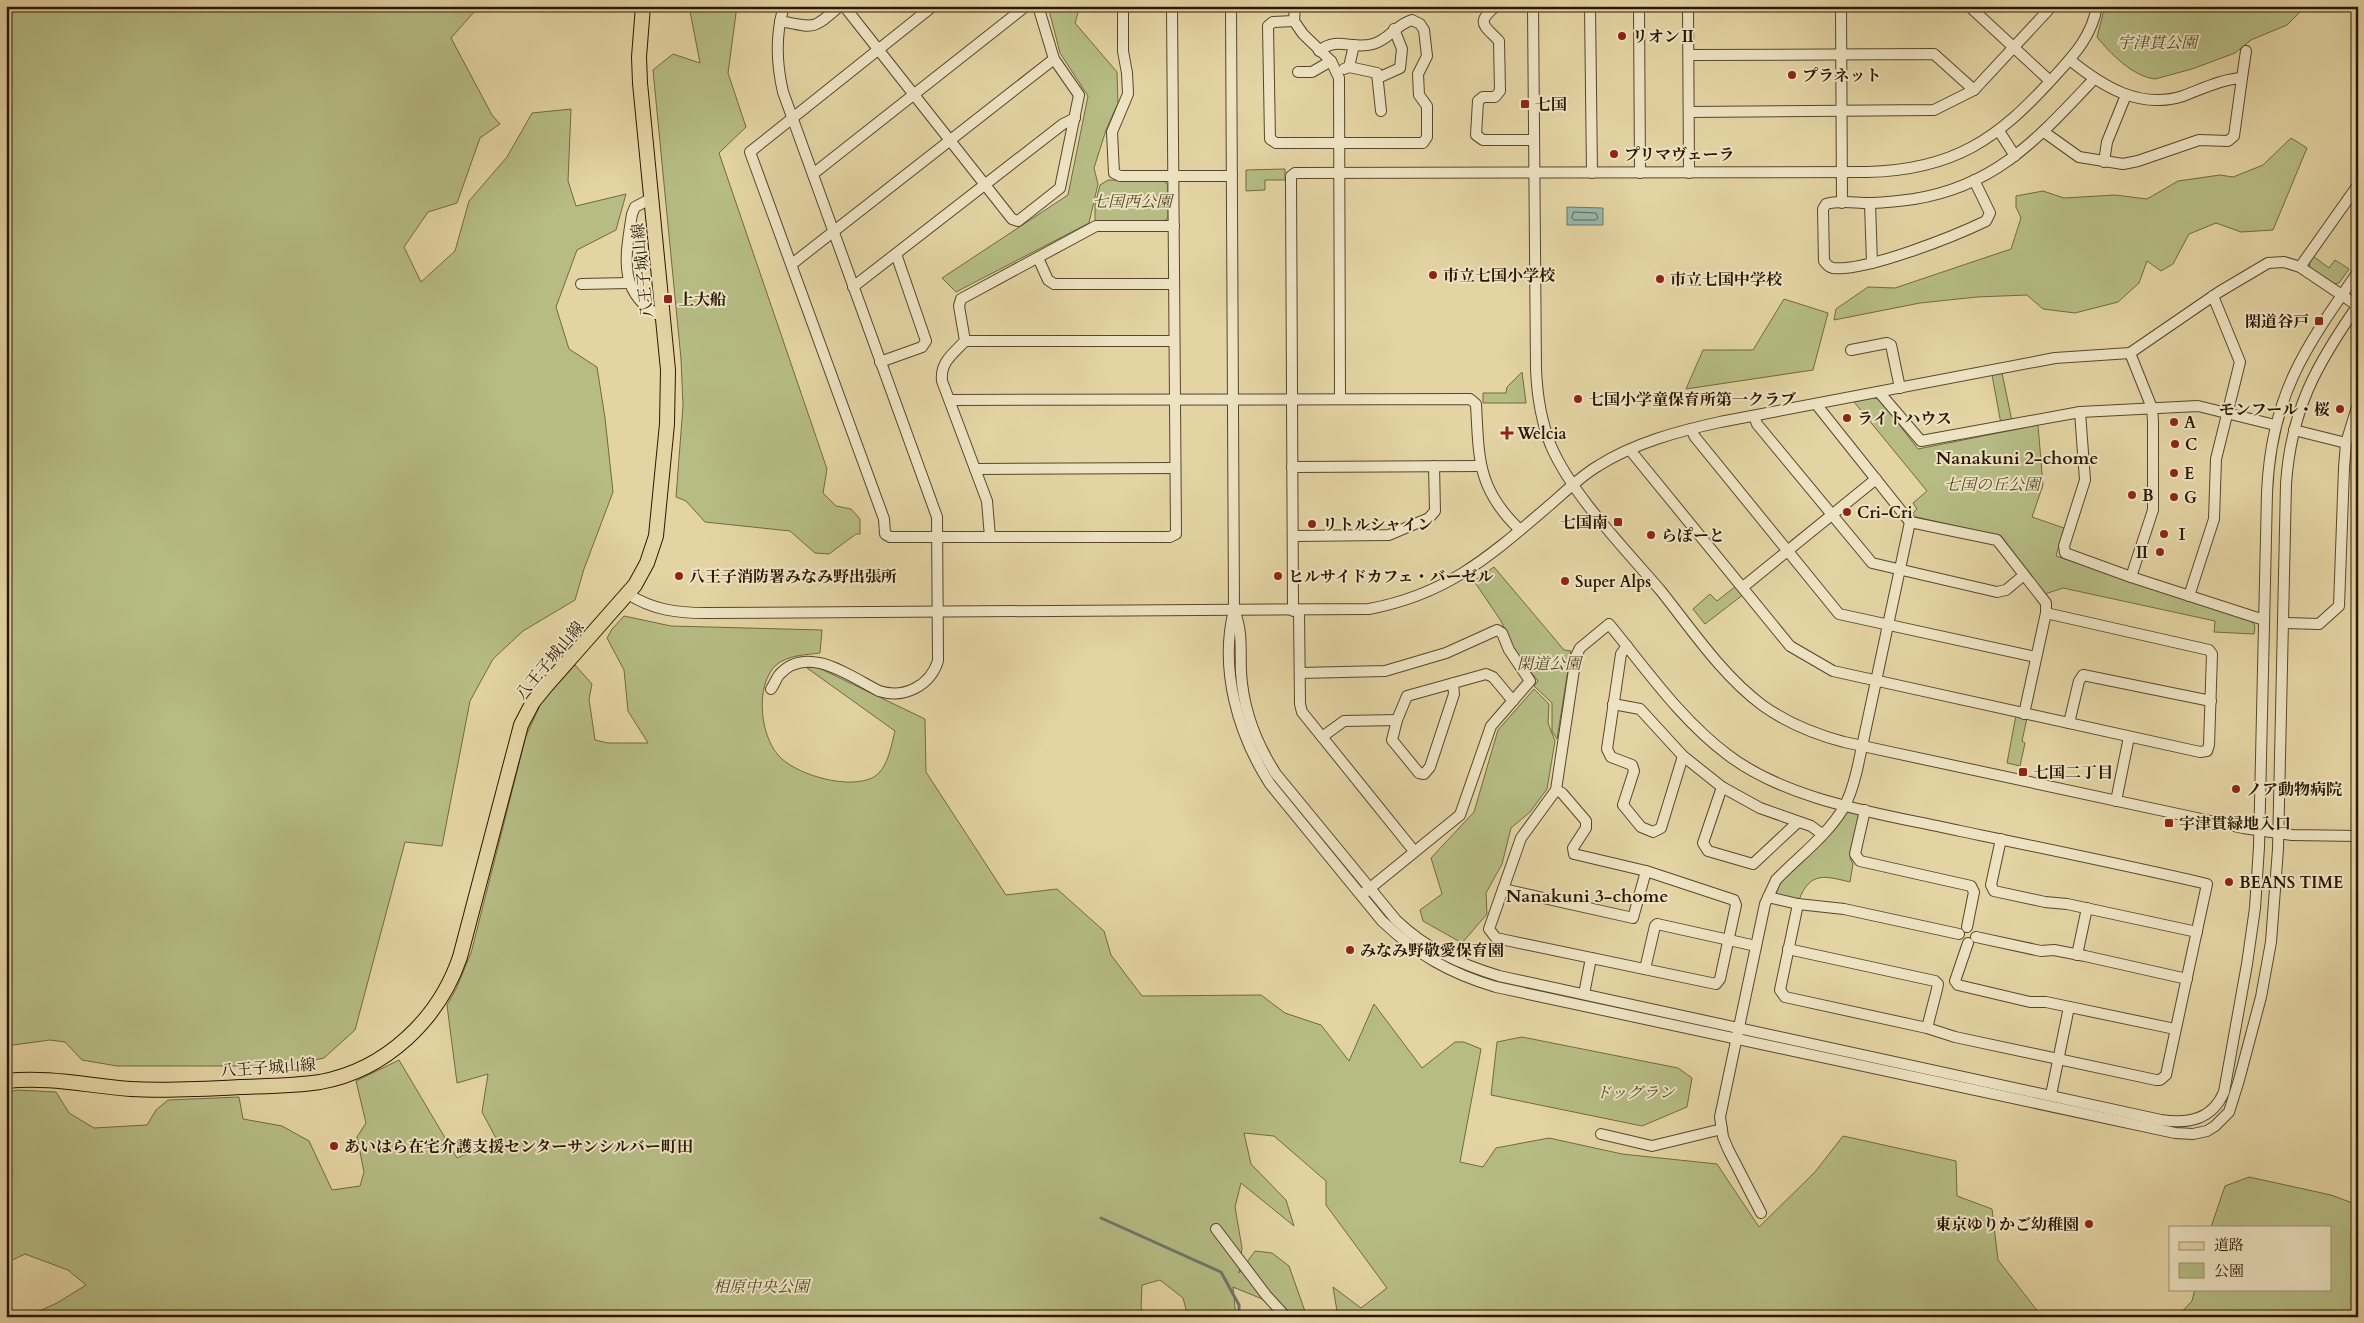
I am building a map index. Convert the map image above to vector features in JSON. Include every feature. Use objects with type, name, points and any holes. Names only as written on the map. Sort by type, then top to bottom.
[{"type":"main road","name":"八王子城山線","points":[[6,1081],[31,1079],[57,1080],[119,1088],[162,1090],[294,1085],[320,1082],[350,1073],[381,1058],[401,1044],[428,1017],[455,972],[515,744],[525,716],[546,686],[628,594],[647,563],[656,536],[668,398],[664,318],[640,83],[639,57],[643,6]]},
{"type":"street","points":[[771,689],[779,675],[789,668],[808,661],[820,662],[889,694],[917,688],[933,673],[938,661],[937,538],[934,510],[783,92],[776,50],[784,6]]},
{"type":"street","points":[[780,22],[811,27],[820,24],[842,6],[1012,219],[1021,220],[1060,188],[1075,118],[1078,92],[1054,59],[1038,6]]},
{"type":"street","points":[[933,6],[750,152],[884,519],[885,534],[890,537],[1173,536],[1176,534],[1172,6]]},
{"type":"street","points":[[813,174],[1026,6]]},
{"type":"street","points":[[1123,6],[1123,51],[1128,94],[1112,132],[1113,171],[1120,176],[1232,176]]},
{"type":"street","points":[[1231,6],[1234,610],[1241,627],[1241,673],[1246,709],[1268,761],[1366,892],[1382,920],[1403,941],[1432,961],[1462,976],[1496,986],[2051,1095],[2160,1120],[2180,1122],[2197,1120],[2205,1116],[2220,1101],[2228,1074],[2249,955],[2255,908],[2259,830],[2268,474],[2275,425],[2294,370],[2315,334],[2358,272]]},
{"type":"street","points":[[1294,6],[1294,22],[1319,51],[1331,61],[1339,78],[1340,398]]},
{"type":"street","points":[[1496,6],[1483,16],[1482,20],[1483,24],[1499,41],[1500,91],[1495,97],[1483,97],[1478,101],[1476,135],[1483,140],[1534,140]]},
{"type":"street","points":[[1533,6],[1537,389],[1543,421],[1552,447],[1574,485],[1712,655],[1747,693],[1778,716],[1796,726],[1818,735],[1862,746],[2259,830],[2278,833],[2358,836]]},
{"type":"street","points":[[1590,6],[1592,173]]},
{"type":"street","points":[[1639,6],[1640,173]]},
{"type":"street","points":[[1688,6],[1689,173]]},
{"type":"street","points":[[1841,6],[1842,203]]},
{"type":"street","points":[[1968,6],[2050,81]]},
{"type":"street","points":[[1689,112],[1928,111],[1974,90],[2052,6]]},
{"type":"street","points":[[1414,851],[1306,718],[1300,704],[1293,536],[1291,176],[1295,173],[1338,172],[1891,172],[1923,166],[1964,152],[1999,131],[2025,109],[2084,42],[2092,25],[2097,6]]},
{"type":"street","points":[[1294,22],[1273,22],[1268,26],[1268,136],[1276,143],[1423,143],[1427,137],[1427,106],[1419,95],[1418,74],[1427,56],[1424,30],[1420,24],[1412,20],[1394,29],[1386,40],[1371,45],[1328,44],[1319,51]]},
{"type":"street","points":[[1378,78],[1400,68],[1402,49],[1394,29]]},
{"type":"street","points":[[1350,67],[1354,45]]},
{"type":"street","points":[[2044,132],[2078,157],[2123,164],[2144,159],[2199,140],[2230,140],[2234,136],[2246,51]]},
{"type":"street","points":[[1689,55],[1934,54],[1974,90]]},
{"type":"street","points":[[792,264],[1054,59]]},
{"type":"street","points":[[2070,60],[2094,79],[2126,95],[2142,100],[2166,100],[2242,78]]},
{"type":"street","points":[[1298,72],[1312,72],[1331,61]]},
{"type":"street","points":[[1336,72],[1350,67],[1377,72],[1381,111]]},
{"type":"street","points":[[1974,180],[1990,213],[1986,221],[1954,236],[1872,262],[1850,267],[1832,268],[1824,261],[1823,209],[1826,204],[1916,199],[1937,194],[1995,171],[2044,132],[2094,79]]},
{"type":"street","points":[[2358,84],[2358,107]]},
{"type":"street","points":[[2104,162],[2107,142],[2126,95]]},
{"type":"street","points":[[853,287],[1063,124],[1075,118]]},
{"type":"street","points":[[1999,131],[2015,156]]},
{"type":"street","points":[[2300,267],[2358,185]]},
{"type":"street","points":[[652,198],[635,207],[632,214],[628,249],[629,283],[637,298],[648,310],[664,318]]},
{"type":"street","points":[[1870,203],[1872,262]]},
{"type":"street","points":[[965,341],[959,306],[961,299],[1096,226],[1174,226]]},
{"type":"street","points":[[880,362],[922,347],[926,341],[896,254]]},
{"type":"street","points":[[1038,258],[1048,280],[1054,284],[1174,284]]},
{"type":"street","points":[[628,594],[655,608],[677,612],[937,613],[1369,609],[1421,596],[1465,573],[1597,466],[1630,450],[1691,429],[2055,358],[2130,353],[2213,296],[2268,263],[2284,262],[2300,267],[2358,306],[2321,360],[2299,409],[2294,430],[2286,484],[2278,833],[2273,923],[2261,996],[2232,1104],[2222,1121],[2207,1131],[2193,1134],[2175,1133],[1737,1032],[1584,994],[1499,976],[1452,959],[1408,931],[1366,892]]},
{"type":"street","points":[[581,284],[629,283]]},
{"type":"street","points":[[2189,596],[2214,519],[2216,459],[2240,362],[2213,296]]},
{"type":"street","points":[[990,537],[987,500],[942,380],[941,370],[945,361],[965,341],[1174,341]]},
{"type":"street","points":[[1851,350],[1887,343],[1891,345],[1900,388]]},
{"type":"street","points":[[2130,353],[2152,408],[2153,510],[2131,577]]},
{"type":"street","points":[[1879,392],[1921,441],[2080,412],[2152,408],[2198,406],[2275,425]]},
{"type":"street","points":[[950,400],[1174,398],[1470,399],[1476,404],[1480,466],[1494,499],[1506,516],[1520,530]]},
{"type":"street","points":[[1816,404],[1910,522],[1997,540],[2046,603],[2046,613],[2024,714]]},
{"type":"street","points":[[2283,623],[2319,624],[2339,606],[2342,494],[2346,443],[2358,404]]},
{"type":"street","points":[[2080,412],[2086,480],[2064,549],[2068,555],[2264,620]]},
{"type":"street","points":[[1754,416],[1757,424],[1872,563],[1900,571],[1998,592],[2006,590],[2024,575]]},
{"type":"street","points":[[1691,429],[1694,437],[1839,614],[2036,657]]},
{"type":"street","points":[[2294,430],[2346,443]]},
{"type":"street","points":[[1630,450],[1792,648],[1839,674],[2204,752],[2209,747],[2212,654],[2207,648],[2046,613]]},
{"type":"street","points":[[1293,536],[1389,535],[1429,518],[1435,511],[1434,466]]},
{"type":"street","points":[[1292,467],[1480,466]]},
{"type":"street","points":[[975,469],[1175,468]]},
{"type":"street","points":[[1743,587],[1876,479]]},
{"type":"street","points":[[1761,1213],[1728,1149],[1720,1116],[1737,1032],[1768,897],[1776,880],[1822,834],[1845,805],[1858,770],[1910,522]]},
{"type":"street","points":[[1556,790],[1562,793],[1586,820],[1586,828],[1572,848],[1574,854],[1646,871],[1732,898],[1736,905],[1720,979],[1716,984],[1496,938],[1492,936],[1489,929],[1521,838],[1556,790],[1577,652],[1609,624],[1684,715],[1703,735],[1728,756],[1750,770],[1788,788],[1865,810],[2207,884],[2166,1074],[2160,1080],[1955,1038],[1927,1028],[1785,997],[1780,990],[1798,904]]},
{"type":"street","points":[[1300,673],[1385,671],[1446,652],[1498,630],[1530,681],[1489,730],[1460,815],[1366,892]]},
{"type":"street","points":[[1628,646],[1621,654],[1607,752],[1632,765],[1634,771],[1623,805],[1646,831],[1653,832],[1661,828],[1683,756]]},
{"type":"street","points":[[1453,683],[1454,694],[1430,767],[1424,774],[1416,770],[1393,743],[1392,735],[1407,696],[1453,683],[1488,675],[1493,677],[1513,701]]},
{"type":"street","points":[[2069,723],[2079,681],[2083,675],[2210,701]]},
{"type":"street","points":[[1613,704],[1640,709],[1683,756],[1722,787],[1760,808],[1815,828],[1822,834]]},
{"type":"street","points":[[1322,737],[1344,721],[1397,720]]},
{"type":"street","points":[[2116,801],[2129,737]]},
{"type":"street","points":[[1722,787],[1703,843],[1708,851],[1753,864],[1798,822]]},
{"type":"street","points":[[1865,810],[1855,854],[1856,858],[1860,861],[1971,886],[1974,892],[1961,941],[1972,940],[2041,951],[2054,950],[2078,954],[2187,979]]},
{"type":"street","points":[[2001,839],[1991,885],[1992,890],[2197,932]]},
{"type":"street","points":[[1503,889],[1633,918],[1646,871]]},
{"type":"street","points":[[1768,897],[1798,904],[1844,908],[1963,930],[1974,930],[1972,940],[1955,981],[1958,985],[2030,1002],[2046,1002],[2175,1029]]},
{"type":"street","points":[[2078,954],[2087,908]]},
{"type":"street","points":[[1645,969],[1657,924],[1756,946]]},
{"type":"street","points":[[1788,949],[1935,981],[1938,984],[1927,1028]]},
{"type":"street","points":[[1584,994],[1591,958]]},
{"type":"street","points":[[2051,1095],[2069,1007]]},
{"type":"street","points":[[1601,1134],[1652,1146],[1722,1129]]},
{"type":"street","points":[[1216,1229],[1266,1295],[1286,1317]]},
{"type":"green space","points":[[6,6],[490,6],[474,12],[451,38],[492,115],[500,124],[480,138],[457,203],[428,212],[404,247],[421,282],[455,251],[469,201],[507,157],[532,113],[571,109],[568,181],[576,206],[626,194],[616,230],[577,250],[556,307],[569,349],[597,367],[613,492],[584,569],[575,600],[523,631],[493,659],[470,701],[442,846],[405,842],[355,1030],[324,1058],[286,1066],[117,1066],[82,1060],[65,1042],[50,1040],[6,1046]]},
{"type":"green space","points":[[689,6],[737,6],[728,73],[746,127],[719,153],[827,469],[823,493],[836,506],[851,509],[860,519],[860,534],[856,534],[829,554],[815,553],[790,531],[705,522],[686,501],[676,497],[683,406],[681,359],[653,70],[673,54],[700,63]]},
{"type":"green space","points":[[1048,6],[1080,6],[1075,23],[1117,72],[1118,103],[1106,130],[1094,168],[1098,184],[1089,223],[956,292],[942,278],[1068,195],[1088,96],[1060,53]]},
{"type":"green space","name":"宇津貫公園","points":[[2105,6],[2306,6],[2287,25],[2251,40],[2235,53],[2192,69],[2155,79],[2138,74],[2130,69],[2115,57],[2097,37]]},
{"type":"green space","points":[[2291,138],[2307,148],[2273,230],[2241,232],[2216,223],[2189,234],[2173,264],[2161,271],[2147,261],[2139,283],[2118,302],[2075,313],[2043,309],[2027,295],[1977,297],[1920,303],[1834,320],[1836,309],[1868,287],[1895,288],[2011,249],[2021,218],[2016,207],[2016,196],[2043,191],[2064,198],[2115,195],[2147,199],[2178,181],[2220,175],[2233,177],[2263,165]]},
{"type":"green space","points":[[1285,169],[1285,180],[1265,180],[1265,190],[1246,191],[1246,170]]},
{"type":"green space","name":"七国西公園","points":[[1108,180],[1164,181],[1168,185],[1168,218],[1164,221],[1095,221],[1095,205],[1100,185]]},
{"type":"green space","points":[[2313,256],[2329,268],[2335,260],[2349,269],[2339,283],[2334,284],[2310,268],[2309,261]]},
{"type":"green space","points":[[1784,299],[1828,313],[1813,370],[1686,389],[1703,350],[1753,350]]},
{"type":"green space","points":[[1522,372],[1526,403],[1483,403],[1483,393],[1506,393],[1507,387]]},
{"type":"green space","points":[[2002,373],[2012,421],[2001,424],[1992,375]]},
{"type":"green space","name":"七国の丘公園","points":[[1873,398],[1879,399],[1918,449],[2038,425],[2043,485],[2032,517],[2064,528],[2056,556],[2252,621],[2255,626],[2254,634],[2214,632],[2215,621],[2063,588],[2045,594],[2001,536],[1916,517],[1912,514],[1917,509],[1913,503],[1927,491],[1854,402]]},
{"type":"green space","name":"閑道公園","points":[[1494,567],[1564,650],[1571,651],[1557,739],[1552,731],[1552,703],[1534,686],[1538,681],[1516,654],[1501,621],[1474,581]]},
{"type":"green space","points":[[1736,586],[1744,594],[1705,624],[1693,609],[1710,594],[1717,601]]},
{"type":"green space","name":"相原中央公園","points":[[624,616],[671,626],[822,630],[820,653],[786,659],[776,665],[769,674],[765,686],[762,699],[762,713],[765,726],[769,739],[782,759],[801,771],[825,779],[850,782],[862,781],[872,778],[882,769],[890,750],[895,731],[807,668],[817,667],[925,719],[926,772],[1006,895],[1057,889],[1104,931],[1111,955],[1142,996],[1261,995],[1285,1013],[1321,1025],[1349,1061],[1374,1004],[1422,1068],[1455,1042],[1464,1042],[1481,1049],[1460,1162],[1483,1167],[1496,1148],[1549,1138],[1622,1154],[1717,1164],[1759,1227],[1815,1172],[1843,1136],[1956,1161],[1957,1196],[1992,1209],[1998,1260],[2042,1317],[1338,1317],[1333,1287],[1361,1308],[1387,1288],[1326,1205],[1326,1181],[1274,1136],[1244,1133],[1251,1164],[1286,1200],[1294,1226],[1241,1183],[1235,1207],[1242,1248],[1239,1273],[1255,1251],[1272,1253],[1289,1266],[1307,1317],[1288,1317],[1284,1308],[1233,1287],[1236,1317],[1188,1317],[1183,1298],[1160,1280],[1142,1285],[1141,1307],[1144,1317],[26,1317],[57,1303],[86,1285],[68,1270],[25,1254],[6,1263],[6,1093],[17,1090],[56,1092],[69,1113],[94,1128],[147,1125],[156,1110],[168,1100],[239,1097],[243,1119],[282,1126],[309,1141],[332,1190],[360,1186],[364,1172],[357,1137],[366,1123],[356,1081],[399,1060],[457,1158],[497,1140],[482,1112],[488,1074],[457,1083],[447,1005],[471,953],[526,736],[541,703],[575,665],[592,684],[589,699],[595,740],[608,743],[648,743],[628,711],[624,670],[607,638],[612,629]]},
{"type":"green space","points":[[1534,689],[1549,704],[1548,723],[1555,741],[1547,789],[1530,812],[1511,828],[1502,864],[1486,893],[1487,914],[1462,943],[1423,921],[1420,910],[1442,894],[1431,858],[1474,812],[1498,730]]},
{"type":"green space","points":[[2016,715],[2027,718],[2022,741],[2025,743],[2020,766],[2007,763]]},
{"type":"green space","points":[[1850,810],[1856,812],[1859,816],[1850,858],[1853,864],[1850,882],[1826,877],[1813,880],[1803,891],[1799,900],[1776,894],[1777,886],[1845,812]]},
{"type":"green space","name":"ドッグラン","points":[[1522,1037],[1678,1068],[1692,1078],[1687,1107],[1642,1126],[1491,1095],[1497,1042]]},
{"type":"green space","points":[[2249,1177],[2331,1195],[2358,1205],[2358,1317],[2177,1317],[2192,1301],[2195,1290],[2332,1290],[2332,1226],[2211,1226],[2225,1186]]},
{"type":"water","points":[[1567,207],[1603,208],[1603,225],[1567,225]]},
{"type":"waterway","points":[[1101,1218],[1221,1272],[1239,1305],[1239,1317]]},
{"type":"place","name":"リオンⅡ","points":[[1622,36]]},
{"type":"place","name":"プラネット","points":[[1792,75]]},
{"type":"place","name":"七国","points":[[1525,104]]},
{"type":"place","name":"プリマヴェーラ","points":[[1614,154]]},
{"type":"place","name":"市立七国小学校","points":[[1433,275]]},
{"type":"place","name":"市立七国中学校","points":[[1660,279]]},
{"type":"place","name":"上大船","points":[[668,299]]},
{"type":"place","name":"閑道谷戸","points":[[2319,321]]},
{"type":"place","name":"七国小学童保育所第一クラブ","points":[[1578,399]]},
{"type":"place","name":"モンフール・桜","points":[[2340,409]]},
{"type":"place","name":"ライトハウス","points":[[1847,418]]},
{"type":"place","name":"A","points":[[2174,422]]},
{"type":"place","name":"Welcia","points":[[1507,433]]},
{"type":"place","name":"C","points":[[2175,444]]},
{"type":"place","name":"E","points":[[2174,473]]},
{"type":"place","name":"B","points":[[2132,495]]},
{"type":"place","name":"G","points":[[2174,497]]},
{"type":"place","name":"Cri-Cri","points":[[1847,512]]},
{"type":"place","name":"七国南","points":[[1618,522]]},
{"type":"place","name":"リトルシャイン","points":[[1312,524]]},
{"type":"place","name":"Ⅰ","points":[[2164,534]]},
{"type":"place","name":"らぽーと","points":[[1651,535]]},
{"type":"place","name":"Ⅱ","points":[[2160,552]]},
{"type":"place","name":"八王子消防署みなみ野出張所","points":[[679,576]]},
{"type":"place","name":"ヒルサイドカフェ・バーゼル","points":[[1278,576]]},
{"type":"place","name":"Super Alps","points":[[1565,581]]},
{"type":"place","name":"七国二丁目","points":[[2023,772]]},
{"type":"place","name":"ノア動物病院","points":[[2236,789]]},
{"type":"place","name":"宇津貫緑地入口","points":[[2169,823]]},
{"type":"place","name":"BEANS TIME","points":[[2229,882]]},
{"type":"place","name":"みなみ野敬愛保育園","points":[[1350,950]]},
{"type":"place","name":"あいはら在宅介護支援センターサンシルバー町田","points":[[334,1146]]},
{"type":"place","name":"東京ゆりかご幼稚園","points":[[2089,1224]]},
{"type":"district","name":"Nanakuni 2-chome","points":[[2017,458]]},
{"type":"district","name":"Nanakuni 3-chome","points":[[1587,896]]}]
